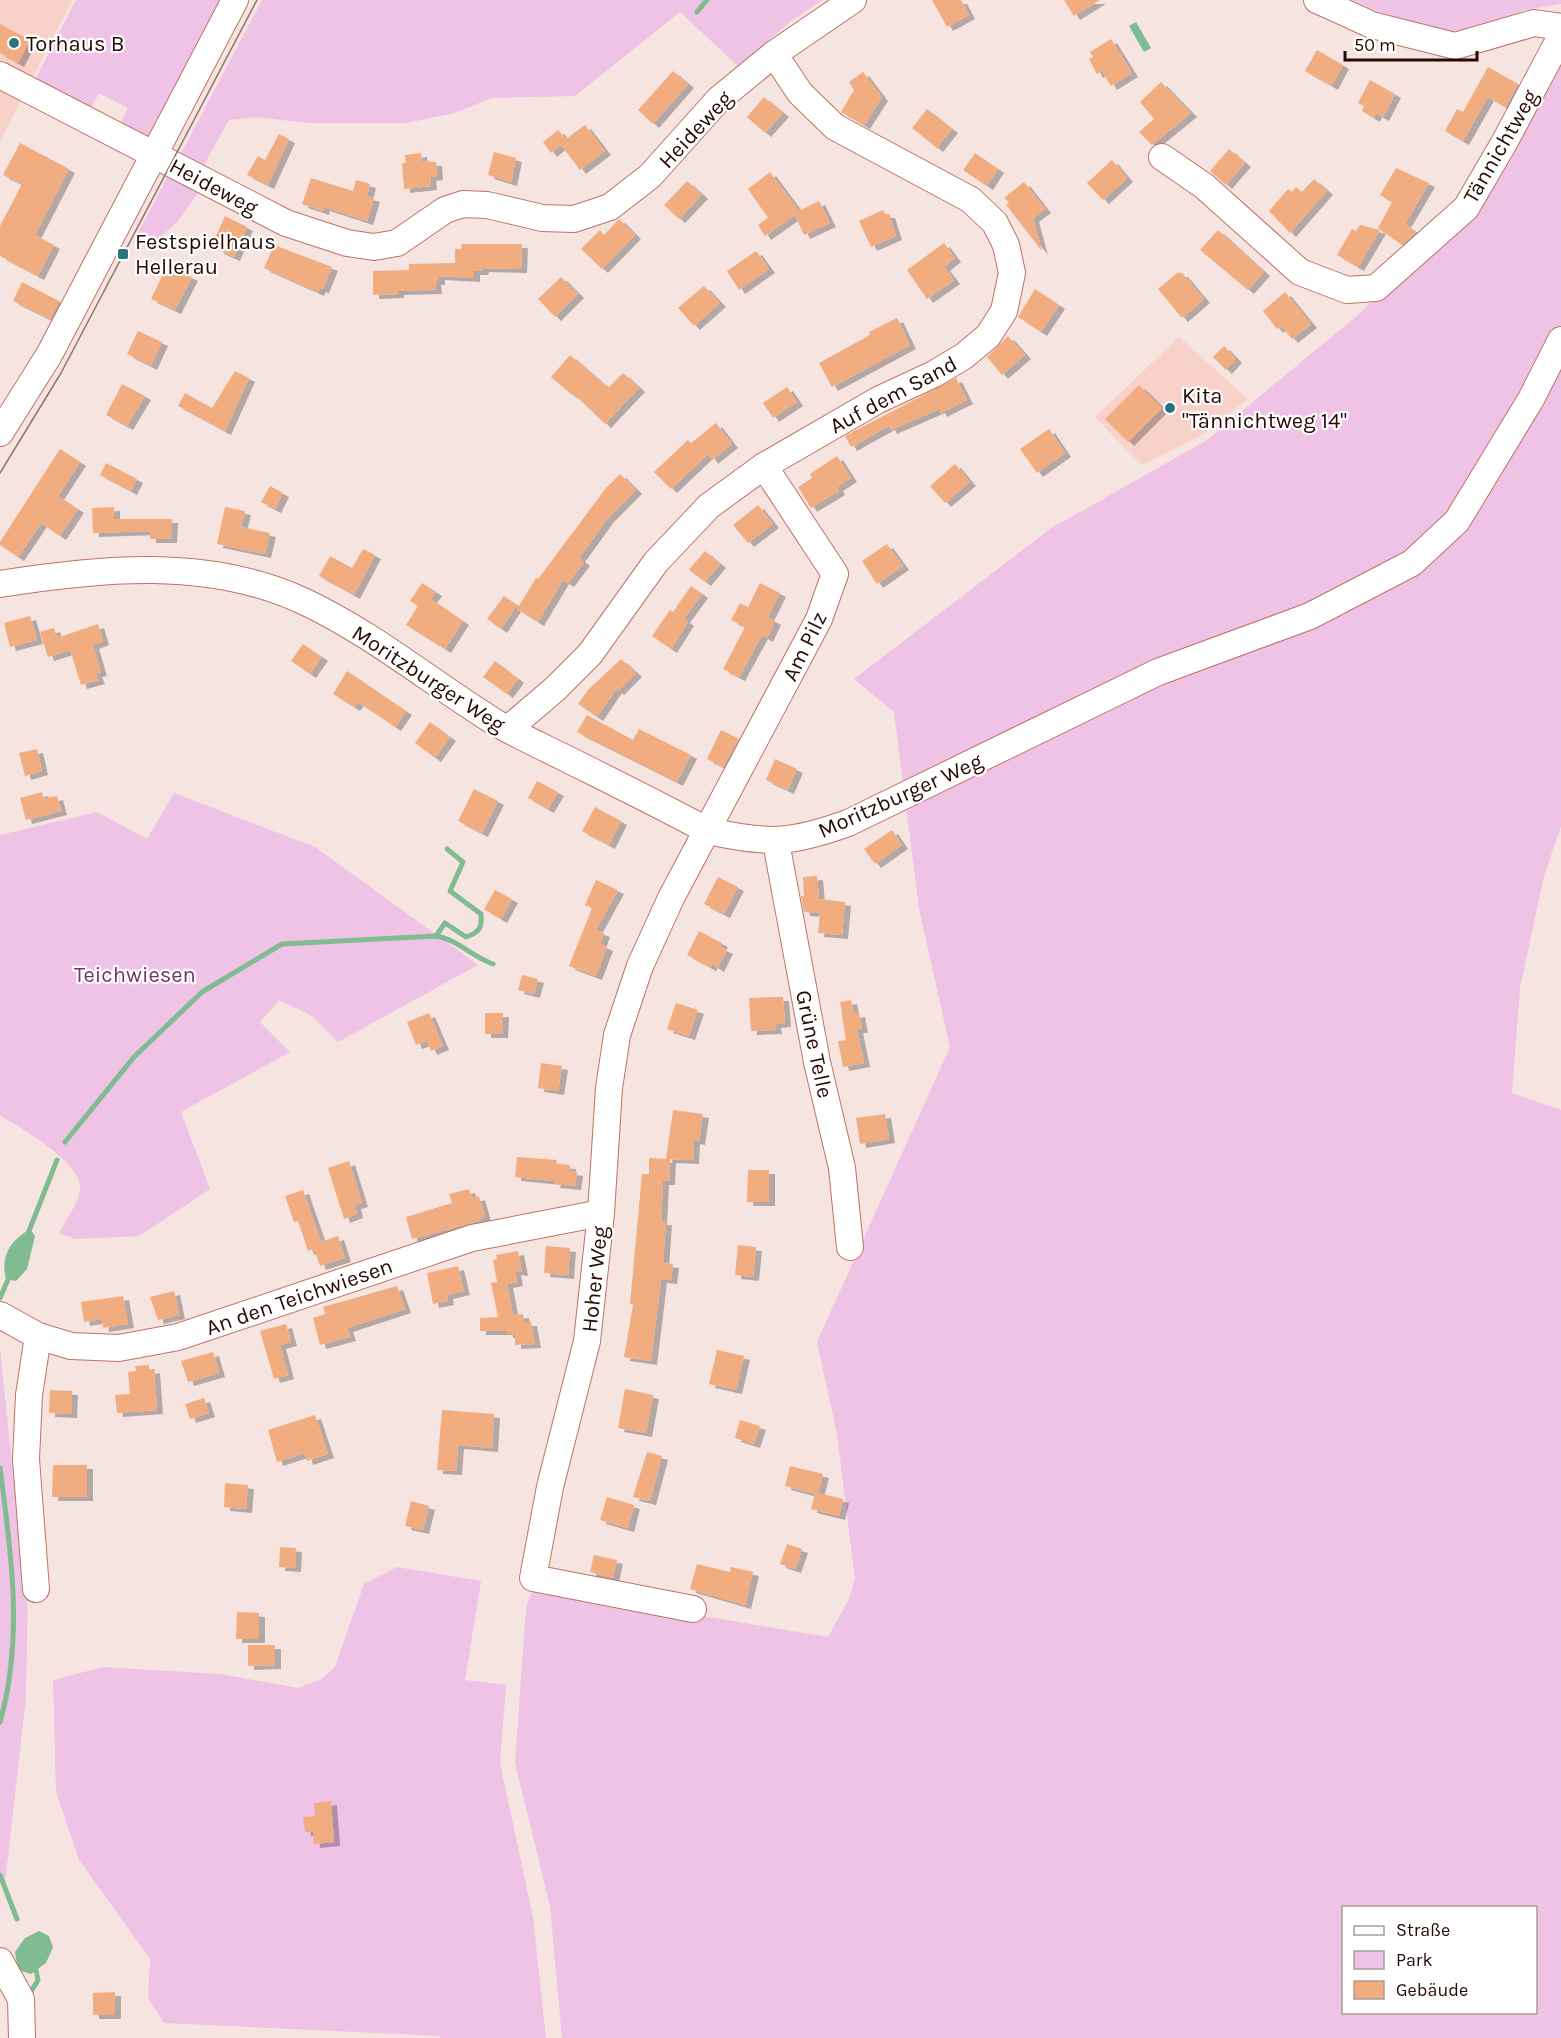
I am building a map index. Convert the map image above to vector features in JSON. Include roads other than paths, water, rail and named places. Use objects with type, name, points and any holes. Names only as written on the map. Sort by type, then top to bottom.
[{"type":"street","points":[[0,433],[33,384],[235,0]]},
{"type":"street","name":"Heideweg","points":[[0,75],[285,223],[347,243],[375,247],[397,243],[445,210],[464,204],[487,205],[542,219],[574,219],[610,207],[650,176],[719,99],[774,54],[853,0]]},
{"type":"street","points":[[1317,0],[1372,25],[1455,46],[1534,23],[1561,27]]},
{"type":"street","name":"Tännichtweg","points":[[1162,157],[1204,186],[1300,272],[1347,290],[1376,288],[1466,208],[1504,143],[1561,36]]},
{"type":"street","name":"Auf dem Sand","points":[[508,729],[555,689],[590,654],[656,562],[682,531],[709,506],[764,466],[878,400],[934,374],[964,356],[988,336],[1004,311],[1012,273],[1006,245],[995,223],[971,200],[835,127],[800,93],[774,54]]},
{"type":"street","name":"Moritzburger Weg","points":[[0,584],[108,570],[194,573],[246,582],[315,607],[508,729],[708,831],[776,842],[801,838],[848,823],[1158,672],[1310,616],[1412,563],[1457,521],[1531,399],[1561,340]]},
{"type":"street","name":"Am Pilz","points":[[708,831],[819,619],[835,574],[764,466]]},
{"type":"street","name":"Hoher Weg","points":[[693,1609],[533,1578],[550,1487],[587,1341],[601,1213],[609,1088],[617,1035],[640,966],[671,898],[708,831]]},
{"type":"street","name":"Grüne Telle","points":[[776,842],[818,1062],[842,1168],[850,1247]]},
{"type":"street","name":"An den Teichwiesen","points":[[0,1315],[38,1336],[71,1346],[119,1348],[178,1337],[472,1238],[601,1213]]},
{"type":"street","points":[[36,1589],[26,1459],[29,1395],[38,1336]]},
{"type":"street","points":[[0,1961],[21,1999],[22,2038]]},
{"type":"waterway","points":[[697,12],[707,0]]},
{"type":"waterway","points":[[436,936],[445,923],[466,937],[477,931],[481,923],[481,914],[450,891],[463,862],[447,849]]},
{"type":"waterway","points":[[65,1142],[134,1057],[202,992],[282,944],[436,936],[451,941],[493,964]]},
{"type":"waterway","points":[[27,1236],[57,1160]]},
{"type":"waterway","points":[[0,1298],[10,1275]]},
{"type":"waterway","points":[[0,1468],[13,1595],[12,1659],[0,1722]]},
{"type":"waterway","points":[[0,1875],[17,1919]]},
{"type":"waterway","points":[[29,1995],[38,1980],[35,1965]]},
{"type":"tram line","points":[[0,473],[61,373],[257,0]]},
{"type":"place","name":"Torhaus B","points":[[14,43]]},
{"type":"place","name":"Festspielhaus Hellerau","points":[[123,254]]},
{"type":"place","name":"Kita \"Tännichtweg 14\"","points":[[1170,408]]},
{"type":"park label","name":"Teichwiesen","points":[[135,974]]}]
